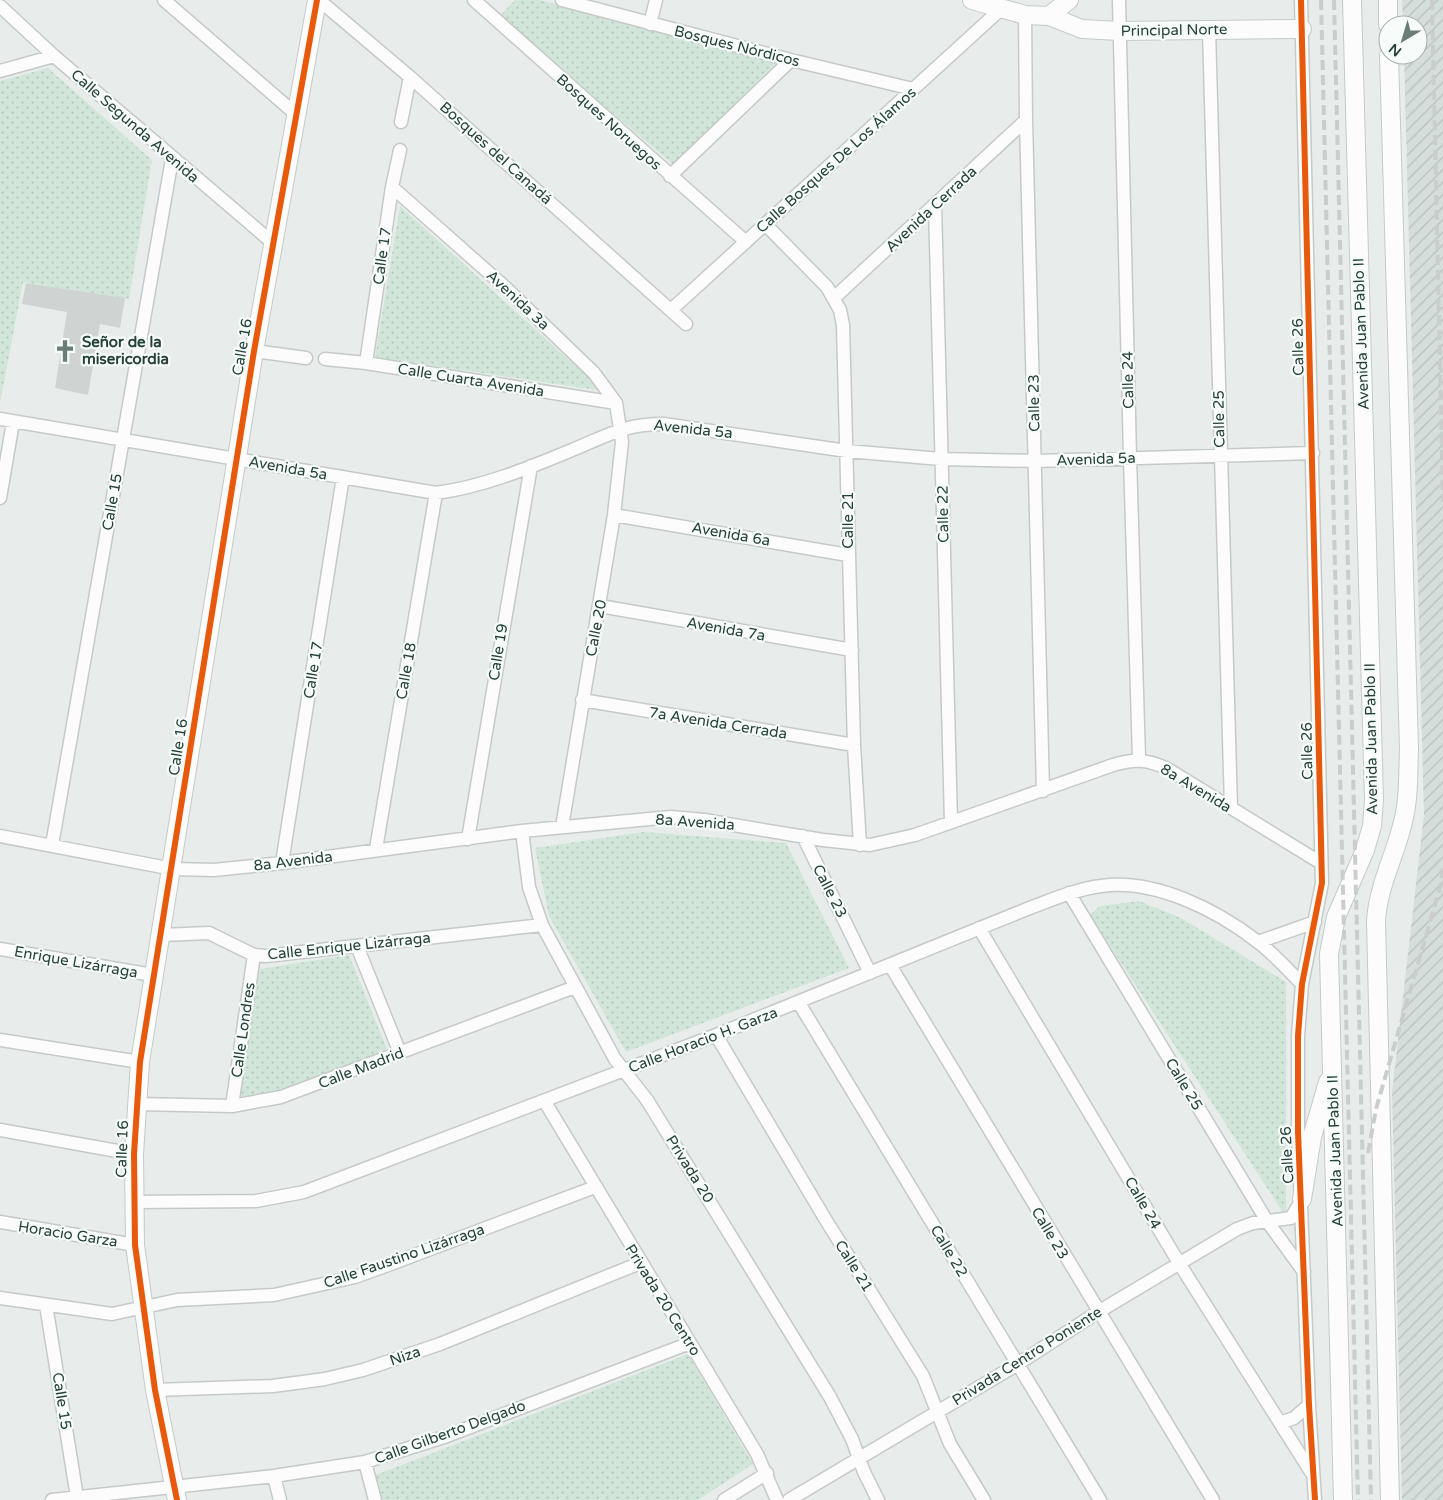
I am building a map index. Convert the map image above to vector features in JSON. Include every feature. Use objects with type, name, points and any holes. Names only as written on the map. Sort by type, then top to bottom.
[{"type":"main road","name":"Calle 16","points":[[176,1493],[155,1390],[135,1245],[134,1154],[140,1062],[153,975],[173,869],[254,351],[318,0]]},
{"type":"main road","name":"Principal Norte","points":[[972,0],[1026,15],[1049,16],[1082,29],[1120,31],[1302,29]]},
{"type":"main road","points":[[1049,16],[1069,0]]},
{"type":"main road","name":"Avenida Juan Pablo II","points":[[1343,1500],[1330,954],[1332,935],[1343,898],[1365,850],[1372,826],[1374,800],[1352,0]]},
{"type":"main road","points":[[1388,0],[1388,15]]},
{"type":"main road","points":[[1389,65],[1409,749],[1408,792],[1403,822],[1382,885],[1376,921],[1390,1500]]},
{"type":"main road","points":[[1302,1199],[1312,1137],[1332,1070]]},
{"type":"street","points":[[164,0],[298,116]]},
{"type":"street","name":"Bosques del Canadá","points":[[318,0],[410,77],[686,324]]},
{"type":"street","name":"Bosques Noruegos","points":[[474,0],[746,242]]},
{"type":"street","name":"Bosques Nórdicos","points":[[562,0],[913,90]]},
{"type":"street","points":[[650,24],[656,0]]},
{"type":"street","name":"Calle 24","points":[[1119,0],[1139,759]]},
{"type":"street","name":"Calle 26","points":[[1301,0],[1322,864],[1320,892],[1299,1009],[1298,1103],[1308,1405],[1314,1500]]},
{"type":"street","name":"Calle Segunda Avenida","points":[[0,6],[172,159],[273,243]]},
{"type":"street","name":"Calle Bosques De Los Álamos","points":[[671,310],[1001,9]]},
{"type":"street","name":"Calle 23","points":[[1026,15],[1026,120],[1043,791]]},
{"type":"street","name":"Calle 25","points":[[1209,30],[1231,808]]},
{"type":"street","points":[[0,71],[54,56]]},
{"type":"street","points":[[670,176],[791,60]]},
{"type":"street","points":[[401,122],[410,77]]},
{"type":"street","name":"Avenida Cerrada","points":[[835,298],[1026,120]]},
{"type":"street","name":"Calle 17","points":[[366,363],[392,187],[400,150]]},
{"type":"street","name":"Calle 15","points":[[52,845],[172,159]]},
{"type":"street","name":"Avenida 3a","points":[[392,187],[519,301],[594,372],[616,403],[621,428]]},
{"type":"street","name":"Calle 22","points":[[935,206],[951,822]]},
{"type":"street","name":"Calle 21","points":[[765,224],[827,287],[835,298],[843,325],[854,745],[860,845]]},
{"type":"street","points":[[254,351],[306,358]]},
{"type":"street","name":"Calle Cuarta Avenida","points":[[325,360],[366,363],[616,403]]},
{"type":"street","name":"Avenida 5a","points":[[0,419],[436,493],[453,491],[531,466],[621,428],[642,424],[664,424],[847,451],[941,460],[1035,461],[1313,453]]},
{"type":"street","points":[[0,498],[14,422]]},
{"type":"street","name":"Calle 20","points":[[562,827],[614,515],[622,442],[621,428]]},
{"type":"street","name":"Calle 19","points":[[468,839],[531,466]]},
{"type":"street","name":"Calle 17","points":[[282,863],[343,477]]},
{"type":"street","name":"Calle 18","points":[[376,849],[436,493]]},
{"type":"street","name":"Avenida 6a","points":[[614,515],[848,554]]},
{"type":"street","name":"Avenida 7a","points":[[600,606],[852,650]]},
{"type":"street","name":"7a Avenida Cerrada","points":[[582,700],[854,745]]},
{"type":"street","name":"8a Avenida","points":[[0,836],[173,869],[214,870],[282,863],[522,831],[672,817],[704,820],[860,845],[882,844],[1043,791],[1113,765],[1139,759],[1166,768],[1322,864]]},
{"type":"street","name":"Privada 20","points":[[522,831],[529,887],[542,924],[575,987],[606,1045],[623,1071],[647,1100],[830,1397],[844,1422],[878,1500]]},
{"type":"street","name":"Calle 23","points":[[803,836],[870,973]]},
{"type":"street","name":"Calle Horacio H. Garza","points":[[134,1202],[256,1201],[281,1198],[304,1192],[545,1102],[1069,893],[1101,886],[1131,884],[1156,889],[1193,904],[1258,942],[1302,984]]},
{"type":"street","name":"Calle 25","points":[[1069,893],[1267,1221],[1304,1272]]},
{"type":"street","points":[[1258,942],[1315,922]]},
{"type":"street","name":"Calle Enrique Lizárraga","points":[[162,935],[209,933],[254,955],[282,956],[542,924]]},
{"type":"street","name":"Calle 24","points":[[978,928],[1179,1263],[1312,1474]]},
{"type":"street","points":[[357,946],[400,1053]]},
{"type":"street","name":"Enrique Lizárraga","points":[[0,949],[153,975]]},
{"type":"street","name":"Calle Londres","points":[[232,1106],[254,955]]},
{"type":"street","name":"Calle 23","points":[[890,965],[1213,1500]]},
{"type":"street","name":"Calle Madrid","points":[[137,1104],[232,1106],[258,1102],[304,1089],[575,987]]},
{"type":"street","name":"Calle 22","points":[[799,1002],[1100,1500]]},
{"type":"street","name":"Calle 21","points":[[716,1035],[824,1218],[924,1376],[939,1411],[950,1444],[984,1500]]},
{"type":"street","points":[[0,1040],[140,1062]]},
{"type":"street","name":"Privada 20 Centro","points":[[545,1102],[767,1473],[777,1500]]},
{"type":"street","points":[[0,1130],[134,1154]]},
{"type":"street","name":"Calle Faustino Lizárraga","points":[[0,1298],[112,1314],[177,1300],[274,1295],[355,1277],[595,1187]]},
{"type":"street","name":"Privada Centro Poniente","points":[[789,1500],[1018,1364],[1098,1312],[1237,1229],[1267,1221],[1291,1218],[1302,1199]]},
{"type":"street","name":"Horacio Garza","points":[[0,1222],[135,1245]]},
{"type":"street","name":"Niza","points":[[155,1390],[273,1386],[326,1379],[363,1370],[440,1344],[640,1263]]},
{"type":"street","name":"Calle 15","points":[[46,1305],[77,1497]]},
{"type":"street","name":"Calle Gilberto Delgado","points":[[52,1500],[77,1497],[176,1493],[365,1462],[447,1436],[690,1343]]},
{"type":"street","points":[[1280,1423],[1294,1418],[1308,1405]]},
{"type":"street","points":[[365,1462],[375,1500]]},
{"type":"street","points":[[724,1500],[767,1473]]},
{"type":"street","points":[[274,1476],[280,1500]]},
{"type":"shaded area","points":[[1402,0],[1443,0],[1443,1500],[1402,1500],[1392,1092],[1424,815],[1404,65],[1428,65],[1428,15],[1403,15]]},
{"type":"green space","points":[[515,0],[540,0],[776,63],[674,165],[499,17]]},
{"type":"green space","points":[[48,68],[152,160],[129,299],[23,282],[0,403],[0,81]]},
{"type":"green space","points":[[400,206],[603,391],[375,357]]},
{"type":"green space","points":[[644,832],[786,843],[849,968],[626,1052],[549,916],[535,848]]},
{"type":"green space","points":[[1139,901],[1181,918],[1286,982],[1286,1217],[1090,915],[1100,906]]},
{"type":"green space","points":[[349,955],[387,1049],[291,1087],[270,1093],[241,1096],[239,1090],[260,969]]},
{"type":"green space","points":[[688,1354],[753,1464],[698,1500],[383,1500],[376,1475]]},
{"type":"building","points":[[26,283],[125,298],[120,328],[100,324],[88,395],[55,388],[67,312],[22,304]]},
{"type":"railway","points":[[1321,0],[1358,1500]]},
{"type":"railway","points":[[1334,0],[1371,1500]]},
{"type":"railway","points":[[1432,0],[1443,502]]},
{"type":"railway","points":[[1368,1153],[1376,1109],[1441,884],[1443,868]]},
{"type":"cycle path","points":[[177,1500],[155,1390],[135,1245],[134,1154],[140,1062],[254,351],[317,0]]},
{"type":"cycle path","points":[[1301,0],[1322,883],[1302,984],[1298,1036],[1298,1132],[1309,1405],[1315,1500]]},
{"type":"place","name":"Señor de la misericordia","points":[[65,351]]}]
